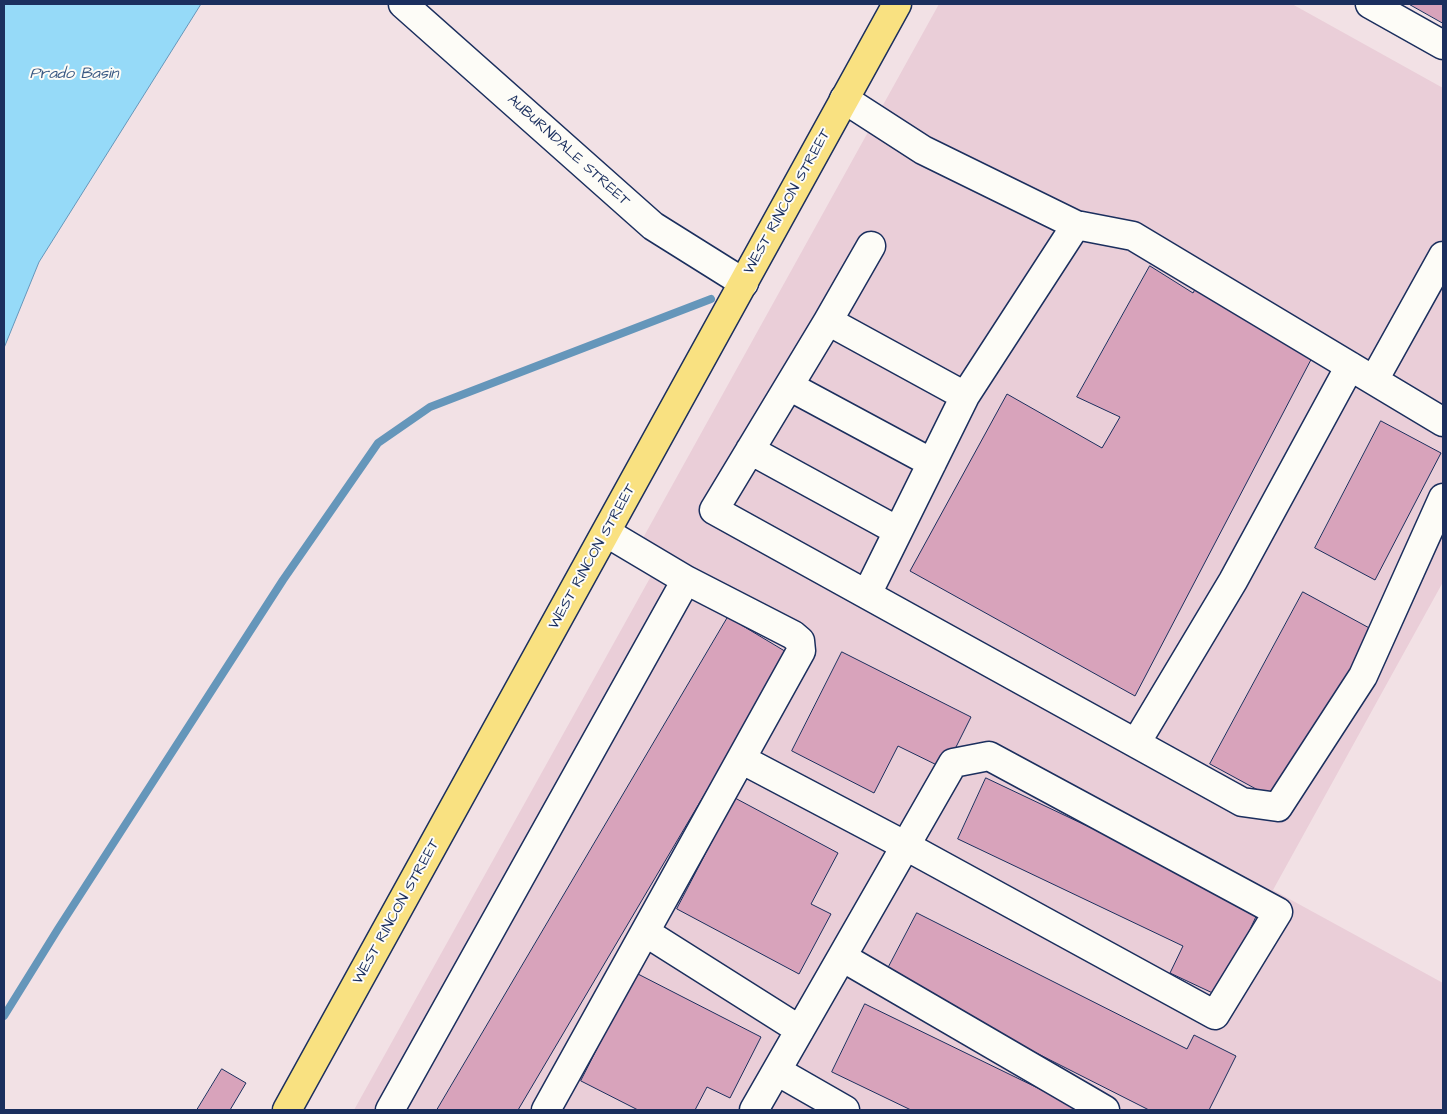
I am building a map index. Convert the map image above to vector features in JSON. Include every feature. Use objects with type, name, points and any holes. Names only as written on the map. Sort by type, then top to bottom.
[{"type":"main road","name":"WEST RINCON STREET","points":[[288,1110],[897,4]]},
{"type":"street","name":"AUBURNDALE STREET","points":[[403,4],[653,226],[744,283]]},
{"type":"street","points":[[1370,4],[1443,45]]},
{"type":"street","points":[[844,99],[924,150],[1076,225],[1133,236],[1443,422]]},
{"type":"street","points":[[867,594],[965,396],[1076,225]]},
{"type":"street","points":[[871,246],[714,510],[1242,802],[1278,807],[1363,676],[1443,498]]},
{"type":"street","points":[[1374,380],[1437,283],[1443,256]]},
{"type":"street","points":[[828,321],[965,396]]},
{"type":"street","points":[[1136,743],[1233,581],[1350,366]]},
{"type":"street","points":[[789,386],[932,463]]},
{"type":"street","points":[[750,450],[898,531]]},
{"type":"street","points":[[555,1107],[645,932],[801,651],[800,641],[793,635],[686,580],[607,533]]},
{"type":"street","points":[[390,1110],[686,580]]},
{"type":"street","points":[[742,759],[906,846],[1216,1015],[1278,912],[989,756],[953,763],[906,846],[800,1030],[777,1072],[754,1110]]},
{"type":"street","points":[[645,932],[800,1030]]},
{"type":"street","points":[[842,957],[1105,1110]]},
{"type":"street","points":[[777,1072],[844,1110]]},
{"type":"shaded area","points":[[939,4],[1292,4],[1443,88],[1443,582],[1273,890],[1443,983],[1443,1110],[354,1110],[665,551],[643,538]]},
{"type":"water","name":"Prado Basin","points":[[4,4],[201,4],[39,262],[4,348]]},
{"type":"building","points":[[1409,4],[1443,4],[1443,23]]},
{"type":"building","points":[[1150,266],[1193,293],[1198,284],[1315,352],[1135,696],[910,571],[1007,394],[1102,448],[1120,417],[1077,397]]},
{"type":"building","points":[[1381,421],[1441,453],[1375,580],[1315,548]]},
{"type":"building","points":[[1303,592],[1373,630],[1280,802],[1210,764]]},
{"type":"building","points":[[728,617],[788,653],[518,1110],[437,1110]]},
{"type":"building","points":[[842,652],[971,717],[945,769],[898,746],[874,793],[792,751]]},
{"type":"building","points":[[986,778],[1260,908],[1219,996],[1170,973],[1183,946],[958,839]]},
{"type":"building","points":[[735,798],[838,853],[811,904],[831,914],[799,974],[677,909]]},
{"type":"building","points":[[917,913],[1187,1049],[1194,1035],[1236,1056],[1209,1110],[1149,1110],[884,976]]},
{"type":"building","points":[[636,973],[761,1037],[730,1098],[707,1087],[695,1110],[638,1110],[581,1081]]},
{"type":"building","points":[[865,1004],[1083,1110],[911,1110],[832,1072]]},
{"type":"building","points":[[222,1069],[246,1083],[230,1110],[197,1110]]},
{"type":"waterway","points":[[4,1016],[283,580],[378,443],[430,407],[711,299]]}]
